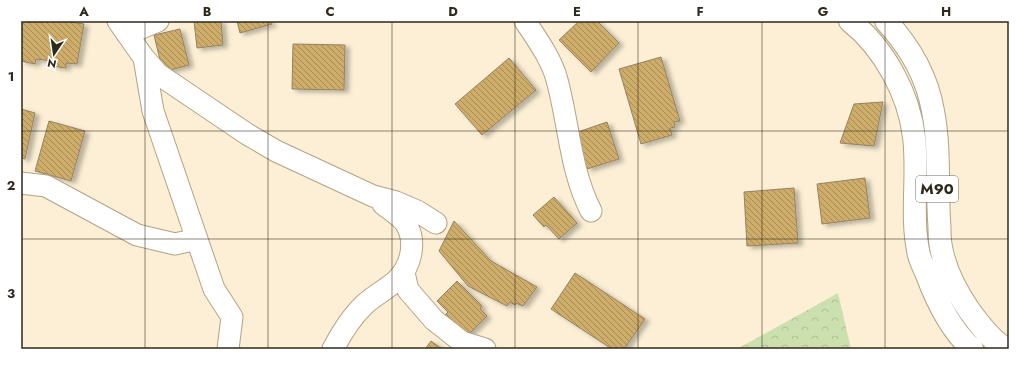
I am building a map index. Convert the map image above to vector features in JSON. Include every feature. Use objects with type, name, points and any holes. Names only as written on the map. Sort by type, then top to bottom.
[{"type":"highway","name":"M90","points":[[850,21],[860,29],[882,54],[898,83],[908,109],[914,138],[915,218],[919,256],[931,287],[945,315],[964,342],[972,349]]},
{"type":"highway","name":"M90","points":[[886,21],[901,37],[921,71],[933,110],[938,146],[937,190],[941,246],[949,273],[957,292],[978,323],[1006,349]]},
{"type":"street","points":[[158,21],[123,28],[144,58],[158,74],[276,152],[374,196],[396,202],[417,211],[436,223]]},
{"type":"street","points":[[525,21],[546,56],[557,79],[577,178],[591,211]]},
{"type":"street","points":[[144,58],[153,111],[214,289],[232,317],[228,349]]},
{"type":"street","points":[[21,183],[46,186],[137,235],[175,244],[197,239]]},
{"type":"street","points":[[333,349],[351,319],[365,304],[396,281],[404,273],[412,252],[412,241],[406,223],[374,196]]},
{"type":"street","points":[[404,273],[408,290],[434,320],[462,342],[485,349]]},
{"type":"green space","points":[[838,293],[851,349],[737,349]]},
{"type":"building","points":[[21,21],[63,21],[84,24],[77,64],[66,63],[66,68],[52,66],[53,61],[36,59],[35,64],[21,61]]},
{"type":"building","points":[[194,21],[221,21],[223,45],[197,48]]},
{"type":"building","points":[[237,21],[271,21],[272,24],[240,33]]},
{"type":"building","points":[[579,21],[597,21],[619,43],[591,72],[559,40]]},
{"type":"building","points":[[180,29],[189,65],[163,72],[154,35]]},
{"type":"building","points":[[293,44],[345,45],[344,90],[292,89]]},
{"type":"building","points":[[661,57],[680,121],[674,122],[675,127],[670,128],[672,135],[641,144],[619,69]]},
{"type":"building","points":[[509,58],[536,90],[482,135],[455,104]]},
{"type":"building","points":[[883,102],[874,146],[840,143],[854,104]]},
{"type":"building","points":[[21,109],[35,113],[25,159],[21,158]]},
{"type":"building","points":[[49,121],[85,131],[71,181],[35,171]]},
{"type":"building","points":[[607,122],[619,159],[587,169],[575,133]]},
{"type":"building","points":[[865,178],[870,218],[822,224],[817,184]]},
{"type":"building","points":[[794,188],[798,243],[747,246],[744,192]]},
{"type":"building","points":[[554,197],[577,223],[559,239],[546,225],[544,227],[533,215]]},
{"type":"building","points":[[454,221],[491,261],[537,287],[523,306],[516,303],[515,305],[510,302],[507,306],[468,286],[439,251]]},
{"type":"building","points":[[575,273],[645,319],[624,349],[612,349],[551,309]]},
{"type":"building","points":[[457,281],[482,306],[480,309],[487,316],[466,337],[444,316],[448,312],[437,301]]},
{"type":"building","points":[[431,341],[442,349],[425,349]]}]
